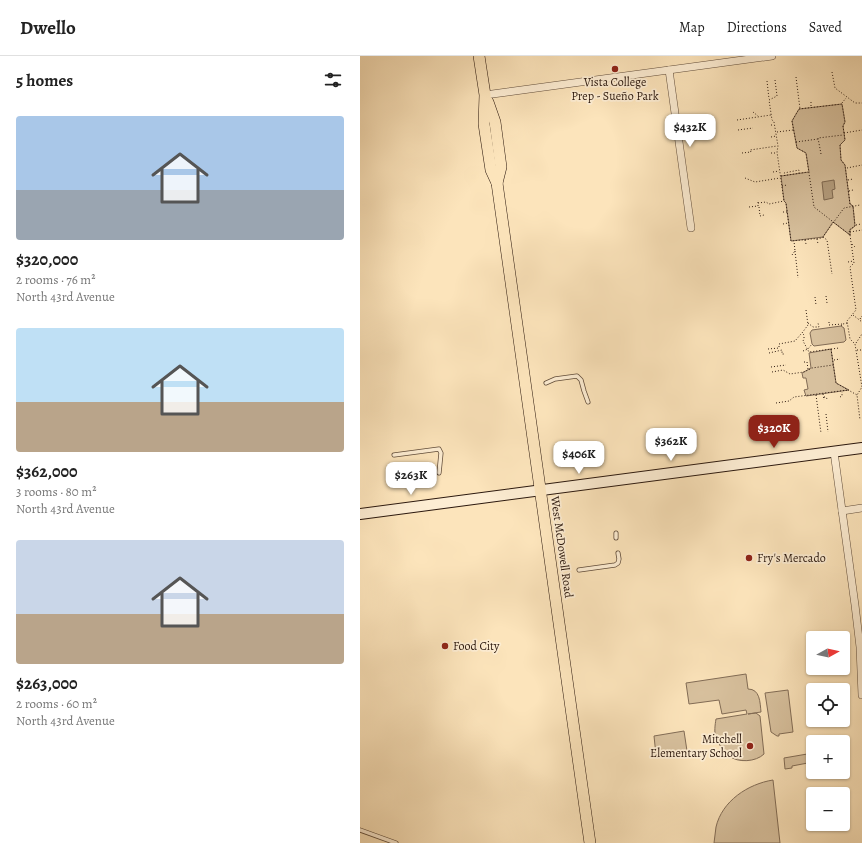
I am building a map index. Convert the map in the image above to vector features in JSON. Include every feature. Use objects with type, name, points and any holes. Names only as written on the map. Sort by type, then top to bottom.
[{"type":"main road","name":"West McDowell Road","points":[[479,56],[485,95],[495,122],[502,167],[497,183],[590,843]]},
{"type":"main road","points":[[360,514],[862,448]]},
{"type":"street","points":[[485,95],[669,70],[735,59],[772,56]]},
{"type":"street","points":[[669,70],[691,228]]},
{"type":"street","points":[[834,452],[842,511],[859,605],[862,695]]},
{"type":"street","points":[[842,511],[862,508]]},
{"type":"lane","points":[[546,383],[555,379],[577,376],[581,380],[588,402]]},
{"type":"lane","points":[[394,455],[439,449],[441,453],[439,473]]},
{"type":"lane","points":[[616,533],[616,538]]},
{"type":"lane","points":[[579,570],[615,565],[618,563],[618,553]]},
{"type":"lane","points":[[360,830],[396,843]]},
{"type":"path","points":[[832,72],[835,88],[854,103],[862,103]]},
{"type":"path","points":[[796,77],[798,93],[800,96],[800,109],[792,121],[797,148],[806,153],[814,207],[850,235]]},
{"type":"path","points":[[769,100],[778,96],[775,80]]},
{"type":"path","points":[[767,81],[771,114],[775,125],[778,146],[777,152],[791,242],[823,237],[844,208],[860,205]]},
{"type":"path","points":[[794,94],[798,93]]},
{"type":"path","points":[[847,97],[842,104],[845,122],[843,126],[845,140],[840,145],[842,160],[846,168],[850,204],[853,206],[855,225],[850,232],[854,261],[854,263],[850,266],[856,310],[847,321],[850,339],[855,344],[862,387],[857,395],[860,420]]},
{"type":"path","points":[[811,102],[814,111]]},
{"type":"path","points":[[800,109],[842,104]]},
{"type":"path","points":[[753,112],[759,116]]},
{"type":"path","points":[[737,120],[771,114]]},
{"type":"path","points":[[738,130],[753,128]]},
{"type":"path","points":[[776,132],[794,130]]},
{"type":"path","points":[[796,142],[862,130]]},
{"type":"path","points":[[770,137],[776,136]]},
{"type":"path","points":[[818,138],[821,154]]},
{"type":"path","points":[[742,153],[751,152],[750,150],[778,146]]},
{"type":"path","points":[[771,153],[777,152]]},
{"type":"path","points":[[846,168],[862,165]]},
{"type":"path","points":[[772,172],[780,171]]},
{"type":"path","points":[[745,178],[755,182],[809,172]]},
{"type":"path","points":[[773,179],[774,183]]},
{"type":"path","points":[[847,180],[853,179]]},
{"type":"path","points":[[782,186],[787,185]]},
{"type":"path","points":[[849,191],[853,190]]},
{"type":"path","points":[[758,200],[760,216],[764,215]]},
{"type":"path","points":[[758,203],[766,202],[769,204],[784,201]]},
{"type":"path","points":[[749,208],[758,206]]},
{"type":"path","points":[[782,212],[787,211]]},
{"type":"path","points":[[783,224],[789,223]]},
{"type":"path","points":[[855,225],[861,224]]},
{"type":"path","points":[[850,232],[862,230]]},
{"type":"path","points":[[823,237],[827,240],[832,274]]},
{"type":"path","points":[[817,238],[818,244]]},
{"type":"path","points":[[805,240],[806,244]]},
{"type":"path","points":[[794,241],[798,278]]},
{"type":"path","points":[[848,243],[851,243],[855,247]]},
{"type":"path","points":[[792,255],[795,251]]},
{"type":"path","points":[[848,262],[854,261]]},
{"type":"path","points":[[826,296],[827,303]]},
{"type":"path","points":[[815,297],[816,305]]},
{"type":"path","points":[[768,349],[779,348],[779,344],[795,342],[808,325],[806,310]]},
{"type":"path","points":[[852,314],[862,322]]},
{"type":"path","points":[[859,320],[862,316]]},
{"type":"path","points":[[829,322],[830,325],[848,323]]},
{"type":"path","points":[[808,323],[813,327],[819,327],[818,323]]},
{"type":"path","points":[[802,333],[804,334],[803,341],[810,352],[839,348]]},
{"type":"path","points":[[855,344],[862,334]]},
{"type":"path","points":[[803,351],[808,349],[812,344]]},
{"type":"path","points":[[832,349],[836,383],[857,395]]},
{"type":"path","points":[[769,353],[782,350],[782,354],[784,354]]},
{"type":"path","points":[[856,350],[862,350]]},
{"type":"path","points":[[857,359],[862,358]]},
{"type":"path","points":[[833,360],[840,359]]},
{"type":"path","points":[[804,362],[807,362],[808,370]]},
{"type":"path","points":[[771,367],[786,364]]},
{"type":"path","points":[[772,372],[783,370],[790,374],[804,372],[812,368],[834,365]]},
{"type":"path","points":[[776,402],[789,401],[794,398],[816,394],[849,390]]},
{"type":"path","points":[[840,397],[842,396],[842,391]]},
{"type":"path","points":[[816,394],[821,433]]},
{"type":"path","points":[[823,394],[824,400]]},
{"type":"path","points":[[824,397],[827,399]]},
{"type":"path","points":[[826,414],[828,432]]},
{"type":"shaded area","points":[[842,104],[845,122],[843,126],[845,140],[840,145],[841,160],[845,165],[850,204],[853,206],[855,226],[850,230],[850,235],[833,222],[823,237],[791,241],[781,176],[809,172],[806,153],[797,148],[792,121],[799,109]]},
{"type":"shaded area","points":[[834,180],[835,189],[832,190],[833,198],[824,200],[822,182]]},
{"type":"shaded area","points":[[841,326],[844,328],[846,340],[844,342],[814,346],[812,344],[810,333],[812,330]]},
{"type":"shaded area","points":[[831,349],[836,383],[849,390],[806,396],[804,390],[808,389],[806,378],[803,378],[802,373],[811,368],[809,353]]},
{"type":"shaded area","points":[[746,674],[748,689],[755,691],[760,700],[761,712],[748,714],[756,713],[760,716],[764,754],[756,759],[742,761],[733,758],[723,750],[716,738],[715,726],[716,719],[747,714],[746,710],[722,714],[719,700],[689,704],[686,683]]},
{"type":"shaded area","points":[[788,690],[793,732],[779,734],[779,736],[777,736],[771,732],[765,693]]},
{"type":"shaded area","points":[[684,731],[687,751],[656,755],[654,736]]},
{"type":"shaded area","points":[[806,754],[806,763],[785,769],[784,758]]},
{"type":"shaded area","points":[[773,780],[780,843],[714,843],[719,818],[730,802],[737,795],[754,785]]},
{"type":"place","name":"Vista College Prep - Sueño Park","points":[[615,69]]},
{"type":"place","name":"Fry's Mercado","points":[[749,558]]},
{"type":"place","name":"Food City","points":[[445,646]]},
{"type":"place","name":"Mitchell Elementary School","points":[[750,746]]}]
